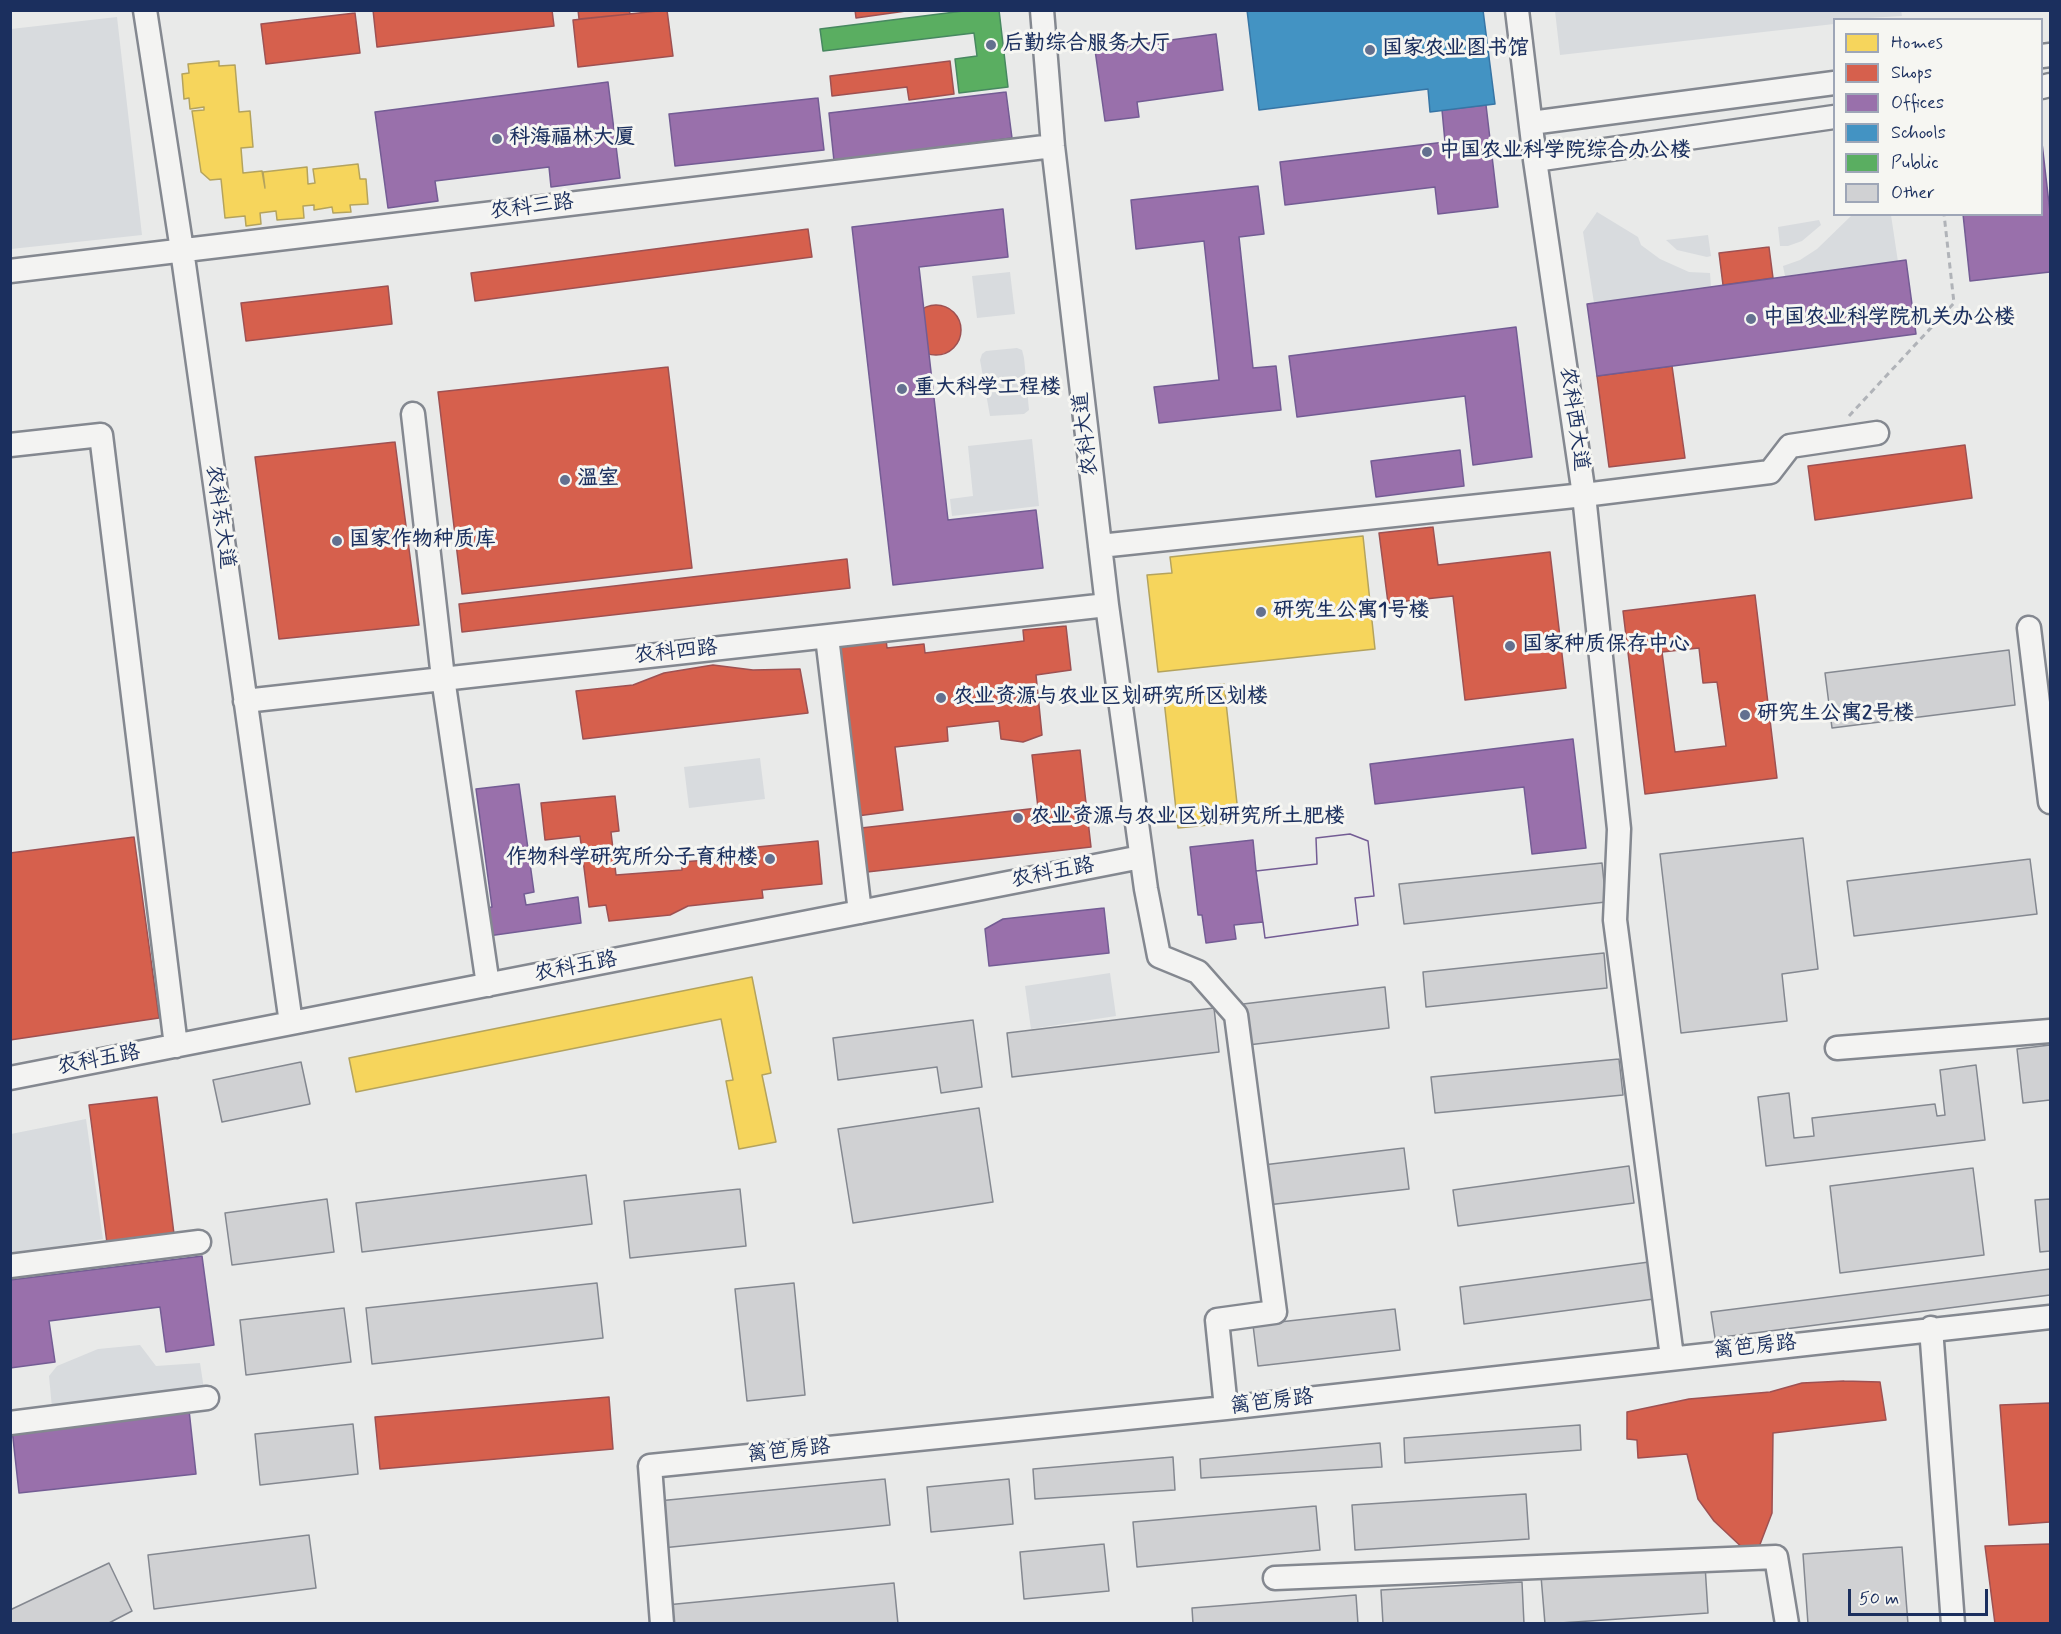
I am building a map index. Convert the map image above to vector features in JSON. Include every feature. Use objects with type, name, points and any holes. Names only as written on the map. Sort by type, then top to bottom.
[{"type":"street","name":"农科东大道","points":[[145,10],[182,250],[291,1023]]},
{"type":"street","name":"农科大道","points":[[1042,10],[1053,146],[1107,605],[1141,857],[1159,956],[1198,972],[1236,1015],[1275,1312],[1218,1320],[1226,1408]]},
{"type":"street","name":"农科西大道","points":[[1516,10],[1535,160],[1584,495],[1619,829],[1615,920],[1672,1357]]},
{"type":"street","points":[[1531,123],[1833,83]]},
{"type":"street","points":[[1535,160],[1833,117]]},
{"type":"street","name":"农科三路","points":[[10,270],[1053,146]]},
{"type":"street","points":[[413,414],[443,678],[488,985]]},
{"type":"street","points":[[1100,546],[1584,495],[1770,472],[1790,446],[1877,433]]},
{"type":"street","points":[[10,445],[101,435],[176,1046]]},
{"type":"street","name":"农科四路","points":[[245,701],[1107,605]]},
{"type":"street","points":[[2029,628],[2046,729],[2050,802]]},
{"type":"street","points":[[827,637],[860,912]]},
{"type":"street","name":"农科五路","points":[[10,1078],[1141,857]]},
{"type":"street","points":[[1837,1048],[2050,1031]]},
{"type":"street","points":[[10,1266],[199,1242]]},
{"type":"street","name":"篱笆房路","points":[[663,1623],[650,1466],[1226,1408],[1931,1328],[2050,1317]]},
{"type":"street","points":[[1931,1328],[1953,1623]]},
{"type":"street","points":[[10,1423],[207,1398]]},
{"type":"street","points":[[1275,1578],[1776,1557],[1787,1623]]},
{"type":"path","points":[[1825,441],[1954,303],[1944,216]]},
{"type":"shaded area","points":[[1901,10],[1902,16],[1833,18],[1833,24],[1560,55],[1555,11]]},
{"type":"shaded area","points":[[117,17],[142,235],[11,249],[11,29]]},
{"type":"shaded area","points":[[1597,212],[1638,237],[1641,245],[1660,259],[1689,272],[1710,273],[1711,286],[1594,303],[1583,232]]},
{"type":"shaded area","points":[[1851,216],[1891,216],[1898,262],[1785,276],[1783,266],[1800,260],[1817,249]]},
{"type":"shaded area","points":[[1819,220],[1821,225],[1802,241],[1780,246],[1778,227]]},
{"type":"shaded area","points":[[1708,235],[1711,256],[1707,257],[1677,250],[1666,240]]},
{"type":"shaded area","points":[[1010,272],[1015,314],[977,318],[972,276]]},
{"type":"shaded area","points":[[1017,348],[1022,350],[1024,358],[1029,410],[1024,414],[990,416],[980,360],[982,354],[986,351]]},
{"type":"shaded area","points":[[1032,439],[1039,506],[952,516],[950,499],[973,496],[968,446]]},
{"type":"shaded area","points":[[760,758],[765,799],[689,808],[684,767]]},
{"type":"shaded area","points":[[1110,973],[1116,1016],[1031,1029],[1025,986]]},
{"type":"shaded area","points":[[86,1119],[103,1239],[11,1254],[11,1134]]},
{"type":"shaded area","points":[[140,1345],[156,1366],[200,1363],[204,1389],[52,1408],[49,1376],[57,1366],[98,1349]]},
{"type":"building: Homes","points":[[219,61],[219,66],[235,65],[239,112],[250,111],[253,147],[241,148],[243,173],[262,171],[265,188],[263,172],[307,167],[308,184],[315,183],[313,169],[358,164],[360,179],[366,179],[368,204],[350,205],[351,212],[333,213],[332,207],[314,210],[314,205],[303,206],[304,218],[277,220],[276,211],[260,213],[261,224],[246,226],[245,216],[225,218],[221,179],[210,180],[201,172],[192,111],[204,110],[204,107],[190,109],[189,98],[184,99],[182,74],[189,73],[188,64]]},
{"type":"building: Homes","name":"研究生公寓1号楼","points":[[1363,536],[1375,649],[1158,672],[1147,575],[1172,573],[1170,557]]},
{"type":"building: Homes","points":[[1224,684],[1239,822],[1178,828],[1163,691]]},
{"type":"building: Homes","points":[[752,977],[771,1073],[762,1075],[776,1142],[739,1149],[726,1081],[733,1080],[721,1019],[356,1092],[349,1058]]},
{"type":"building: Shops","points":[[373,10],[552,10],[554,26],[377,47]]},
{"type":"building: Shops","points":[[578,10],[629,10],[630,14],[579,19]]},
{"type":"building: Shops","points":[[667,10],[673,56],[578,67],[573,20]]},
{"type":"building: Shops","points":[[855,10],[913,10],[856,18]]},
{"type":"building: Shops","points":[[355,13],[360,53],[266,64],[261,24]]},
{"type":"building: Shops","points":[[950,61],[954,94],[909,100],[907,87],[832,96],[830,76]]},
{"type":"building: Shops","points":[[808,229],[812,257],[475,301],[471,273]]},
{"type":"building: Shops","points":[[1769,247],[1773,278],[1723,285],[1719,253]]},
{"type":"building: Shops","points":[[388,286],[392,324],[246,341],[241,303]]},
{"type":"building: Shops","points":[[931,305],[941,305],[954,312],[961,325],[961,335],[954,348],[941,355],[931,355],[922,351],[915,344],[911,335],[911,325],[915,316],[922,309]]},
{"type":"building: Shops","points":[[1672,366],[1685,458],[1609,467],[1597,376]]},
{"type":"building: Shops","name":"温室","points":[[668,367],[692,568],[462,594],[438,392]]},
{"type":"building: Shops","name":"国家作物种质库","points":[[395,442],[419,625],[279,639],[255,457]]},
{"type":"building: Shops","points":[[1965,445],[1972,498],[1815,520],[1808,466]]},
{"type":"building: Shops","name":"国家种质保存中心","points":[[1433,527],[1438,565],[1550,552],[1566,688],[1465,700],[1453,596],[1388,603],[1379,533]]},
{"type":"building: Shops","points":[[847,559],[850,588],[462,632],[459,604]]},
{"type":"building: Shops","name":"研究生公寓2号楼","points":[[1755,595],[1777,778],[1645,794],[1623,611]],"holes":[[[1699,648],[1703,683],[1717,682],[1726,746],[1675,752],[1662,652]]]},
{"type":"building: Shops","name":"农业资源与农业区划研究所区划楼","points":[[1066,626],[1071,670],[1036,675],[1042,735],[1023,742],[1001,739],[999,721],[947,727],[948,741],[895,747],[903,810],[857,816],[837,645],[886,639],[887,648],[924,644],[925,653],[1024,641],[1023,630]]},
{"type":"building: Shops","points":[[713,665],[753,670],[800,669],[808,713],[583,739],[576,691],[633,685],[664,673]]},
{"type":"building: Shops","name":"农业资源与农业区划研究所土肥楼","points":[[1080,750],[1091,847],[867,872],[861,828],[1038,808],[1032,755]]},
{"type":"building: Shops","name":"作物科学研究所分子育种楼","points":[[615,796],[619,831],[611,832],[616,875],[682,870],[682,862],[758,856],[757,847],[818,841],[822,884],[762,890],[763,898],[688,906],[670,915],[609,921],[606,905],[589,907],[580,836],[545,840],[541,803]]},
{"type":"building: Shops","points":[[134,837],[159,1018],[10,1040],[10,853]]},
{"type":"building: Shops","points":[[157,1097],[174,1234],[107,1243],[89,1105]]},
{"type":"building: Shops","points":[[1880,1382],[1886,1420],[1773,1433],[1772,1513],[1759,1547],[1747,1552],[1714,1521],[1698,1499],[1687,1454],[1638,1458],[1637,1440],[1627,1439],[1627,1412],[1689,1399],[1770,1392],[1802,1383]]},
{"type":"building: Shops","points":[[609,1397],[613,1449],[380,1469],[375,1417]]},
{"type":"building: Shops","points":[[2050,1403],[2050,1522],[2009,1525],[2000,1405]]},
{"type":"building: Shops","points":[[2050,1544],[2050,1624],[1995,1624],[1985,1546]]},
{"type":"building: Offices","points":[[1216,34],[1223,90],[1137,102],[1139,117],[1105,121],[1095,50]]},
{"type":"building: Offices","name":"科海福林大厦","points":[[608,82],[620,178],[551,187],[549,167],[435,181],[438,201],[388,208],[375,112]]},
{"type":"building: Offices","points":[[1006,92],[1012,138],[834,161],[829,113]]},
{"type":"building: Offices","points":[[818,98],[824,150],[675,166],[669,114]]},
{"type":"building: Offices","name":"中国农业科学院综合办公楼","points":[[1486,105],[1498,207],[1438,214],[1435,187],[1285,205],[1280,162],[1445,142],[1442,110]]},
{"type":"building: Offices","points":[[2043,152],[2050,212],[2050,272],[1970,281],[1963,216],[2043,216]]},
{"type":"building: Offices","points":[[1258,186],[1264,234],[1239,237],[1253,368],[1276,366],[1281,410],[1159,423],[1154,387],[1219,380],[1204,241],[1136,249],[1131,200]]},
{"type":"building: Offices","name":"重大科学工程楼","points":[[1003,209],[1008,257],[919,267],[948,520],[1036,510],[1043,568],[893,585],[852,227]]},
{"type":"building: Offices","name":"中国农业科学院机关办公楼","points":[[1906,260],[1916,334],[1597,376],[1587,304]]},
{"type":"building: Offices","points":[[1516,327],[1532,457],[1473,465],[1465,396],[1297,417],[1289,356]]},
{"type":"building: Offices","points":[[1460,450],[1464,486],[1376,497],[1371,461]]},
{"type":"building: Offices","points":[[1573,739],[1586,848],[1532,854],[1524,787],[1375,804],[1370,764]]},
{"type":"building: Offices","points":[[519,784],[534,892],[524,894],[526,905],[578,897],[581,923],[488,936],[485,908],[492,907],[476,789]]},
{"type":"building: Offices","points":[[1350,834],[1368,841],[1374,896],[1355,898],[1358,925],[1265,938],[1263,922],[1234,925],[1236,939],[1206,943],[1202,915],[1198,915],[1190,847],[1253,840],[1256,871],[1317,864],[1316,838]]},
{"type":"building: Offices","points":[[1350,834],[1368,841],[1374,896],[1355,898],[1358,925],[1265,938],[1256,871],[1317,864],[1316,838]]},
{"type":"building: Offices","points":[[1104,908],[1109,953],[989,966],[985,929],[1003,919]]},
{"type":"building: Offices","points":[[202,1256],[214,1345],[166,1352],[160,1307],[49,1321],[55,1362],[10,1368],[10,1280]]},
{"type":"building: Offices","points":[[189,1410],[196,1474],[19,1493],[12,1429]]},
{"type":"building: Schools","name":"国家农业图书馆","points":[[1247,10],[1483,10],[1495,104],[1430,112],[1428,89],[1259,110]]},
{"type":"building: Public","points":[[971,10],[999,10],[1008,87],[959,93],[955,59],[977,56],[974,33],[823,51],[820,29]]},
{"type":"building: Other","points":[[2009,650],[2015,705],[1832,728],[1825,673]]},
{"type":"building: Other","points":[[1803,838],[1818,969],[1782,974],[1787,1021],[1681,1033],[1660,854]]},
{"type":"building: Other","points":[[2030,859],[2037,914],[1854,936],[1847,881]]},
{"type":"building: Other","points":[[1602,863],[1606,902],[1404,924],[1399,884]]},
{"type":"building: Other","points":[[1604,953],[1607,988],[1426,1007],[1423,972]]},
{"type":"building: Other","points":[[1385,987],[1389,1028],[1248,1045],[1243,1004]]},
{"type":"building: Other","points":[[1214,1008],[1219,1052],[1012,1077],[1007,1033]]},
{"type":"building: Other","points":[[973,1020],[982,1087],[941,1093],[937,1067],[838,1080],[833,1038]]},
{"type":"building: Other","points":[[2050,1045],[2050,1100],[2023,1103],[2017,1049]]},
{"type":"building: Other","points":[[1619,1059],[1623,1095],[1435,1113],[1431,1077]]},
{"type":"building: Other","points":[[301,1062],[310,1104],[222,1122],[213,1080]]},
{"type":"building: Other","points":[[1976,1065],[1985,1140],[1766,1166],[1758,1097],[1789,1093],[1794,1138],[1814,1136],[1812,1118],[1935,1104],[1937,1116],[1945,1115],[1940,1070]]},
{"type":"building: Other","points":[[979,1108],[993,1202],[853,1223],[838,1129]]},
{"type":"building: Other","points":[[1404,1148],[1409,1189],[1267,1205],[1263,1165]]},
{"type":"building: Other","points":[[1629,1166],[1634,1203],[1458,1226],[1453,1190]]},
{"type":"building: Other","points":[[1973,1168],[1984,1255],[1840,1273],[1830,1186]]},
{"type":"building: Other","points":[[586,1175],[592,1224],[362,1252],[356,1203]]},
{"type":"building: Other","points":[[740,1189],[746,1246],[630,1258],[624,1201]]},
{"type":"building: Other","points":[[327,1199],[334,1252],[232,1265],[225,1213]]},
{"type":"building: Other","points":[[2050,1199],[2050,1251],[2040,1252],[2035,1200]]},
{"type":"building: Other","points":[[1649,1262],[1654,1299],[1464,1324],[1460,1287]]},
{"type":"building: Other","points":[[2050,1269],[2050,1295],[1715,1338],[1711,1312]]},
{"type":"building: Other","points":[[597,1283],[603,1338],[372,1364],[366,1308]]},
{"type":"building: Other","points":[[794,1283],[805,1395],[747,1401],[735,1289]]},
{"type":"building: Other","points":[[344,1308],[351,1362],[246,1375],[240,1320]]},
{"type":"building: Other","points":[[1395,1309],[1400,1350],[1258,1366],[1253,1325]]},
{"type":"building: Other","points":[[353,1424],[358,1474],[260,1485],[255,1434]]},
{"type":"building: Other","points":[[1580,1425],[1581,1450],[1405,1463],[1404,1438]]},
{"type":"building: Other","points":[[1380,1443],[1382,1467],[1201,1478],[1200,1459]]},
{"type":"building: Other","points":[[1173,1457],[1175,1490],[1035,1499],[1033,1469]]},
{"type":"building: Other","points":[[885,1479],[890,1525],[662,1548],[658,1501]]},
{"type":"building: Other","points":[[1009,1479],[1013,1524],[931,1532],[927,1487]]},
{"type":"building: Other","points":[[1526,1494],[1529,1539],[1355,1550],[1352,1505]]},
{"type":"building: Other","points":[[1316,1506],[1320,1550],[1137,1567],[1133,1522]]},
{"type":"building: Other","points":[[309,1535],[316,1588],[154,1609],[148,1555]]},
{"type":"building: Other","points":[[1104,1544],[1109,1591],[1024,1599],[1020,1552]]},
{"type":"building: Other","points":[[1902,1547],[1908,1624],[1808,1624],[1803,1554]]},
{"type":"building: Other","points":[[109,1563],[132,1611],[107,1624],[10,1624],[10,1610]]},
{"type":"building: Other","points":[[1705,1565],[1708,1613],[1545,1624],[1541,1576]]},
{"type":"building: Other","points":[[1522,1582],[1524,1624],[1383,1624],[1381,1590]]},
{"type":"building: Other","points":[[894,1583],[898,1624],[668,1624],[666,1605]]},
{"type":"building: Other","points":[[1356,1595],[1358,1624],[1193,1624],[1192,1608]]},
{"type":"place","name":"后勤综合服务大厅","points":[[991,45]]},
{"type":"place","name":"国家农业图书馆","points":[[1370,50]]},
{"type":"place","name":"科海福林大厦","points":[[497,139]]},
{"type":"place","name":"中国农业科学院综合办公楼","points":[[1427,152]]},
{"type":"place","name":"中国农业科学院机关办公楼","points":[[1751,319]]},
{"type":"place","name":"重大科学工程楼","points":[[902,389]]},
{"type":"place","name":"温室","points":[[565,480]]},
{"type":"place","name":"国家作物种质库","points":[[337,541]]},
{"type":"place","name":"研究生公寓1号楼","points":[[1261,612]]},
{"type":"place","name":"国家种质保存中心","points":[[1510,646]]},
{"type":"place","name":"农业资源与农业区划研究所区划楼","points":[[941,698]]},
{"type":"place","name":"研究生公寓2号楼","points":[[1745,715]]},
{"type":"place","name":"农业资源与农业区划研究所土肥楼","points":[[1018,818]]},
{"type":"place","name":"作物科学研究所分子育种楼","points":[[770,859]]}]
